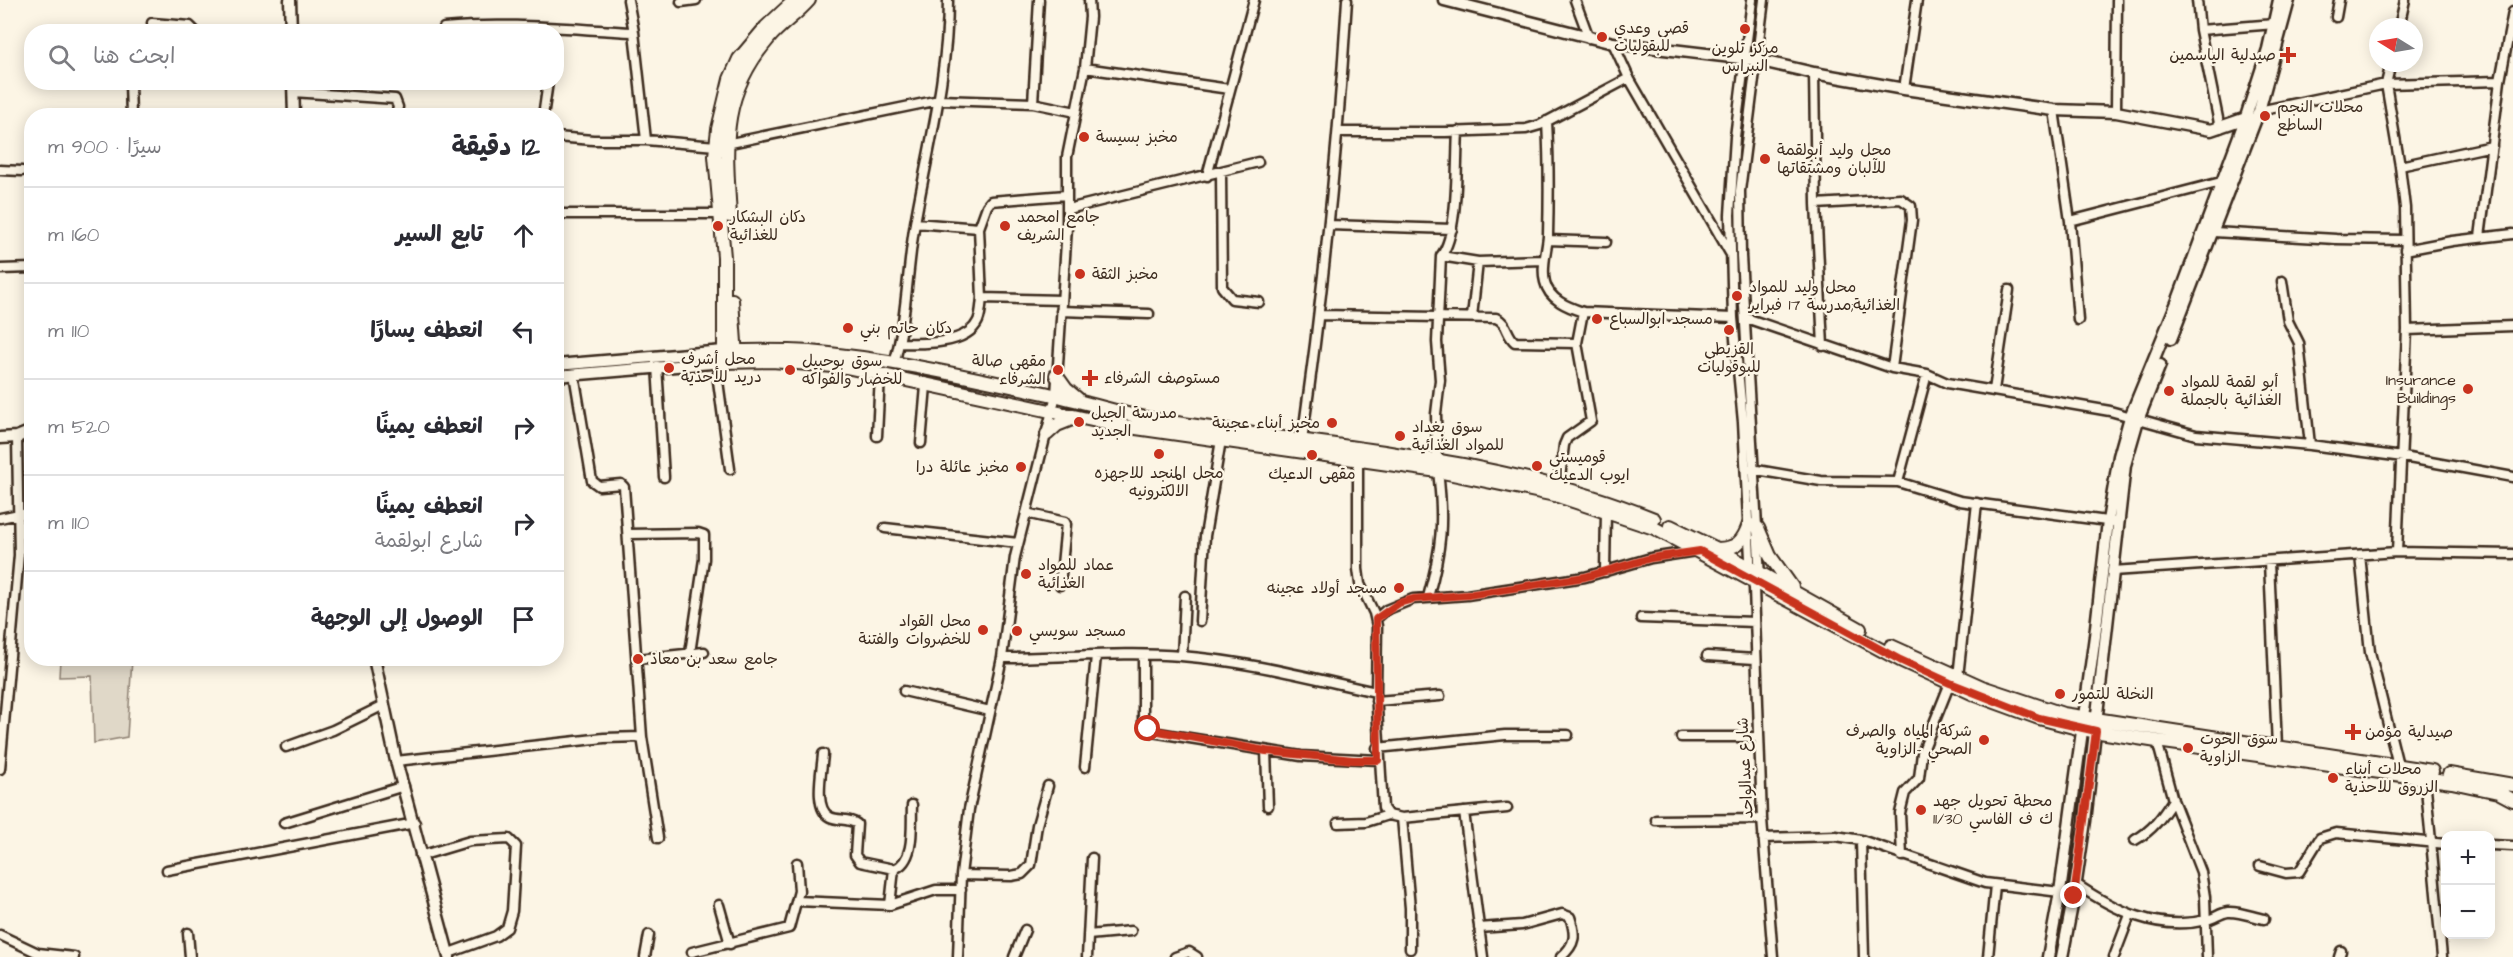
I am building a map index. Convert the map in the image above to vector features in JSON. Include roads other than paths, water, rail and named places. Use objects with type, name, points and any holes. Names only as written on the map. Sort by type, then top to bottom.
[{"type":"main road","points":[[730,357],[721,145],[725,96],[739,59],[766,27],[795,0]]},
{"type":"main road","points":[[730,357],[722,214],[716,166],[733,102],[746,69],[771,35],[809,0]]},
{"type":"main road","points":[[730,357],[808,352],[894,364],[1056,395],[1147,418],[1302,441],[1559,486],[1612,502],[1659,521],[1717,549],[1755,578],[1797,592],[1954,680],[2039,718],[2277,747],[2513,785]]},
{"type":"main road","points":[[730,357],[816,363],[1115,425],[1358,460],[1437,466],[1555,495],[1654,528],[1755,578],[1900,660],[1954,680]]},
{"type":"main road","points":[[1056,375],[1066,389],[1084,402]]},
{"type":"main road","points":[[1047,434],[1058,425],[1078,417]]},
{"type":"main road","points":[[1717,549],[1735,547],[1754,526],[1770,556],[1797,592]]},
{"type":"main road","points":[[2096,726],[2157,741],[2425,778],[2498,792],[2513,800]]},
{"type":"street","points":[[290,0],[291,24]]},
{"type":"street","points":[[628,0],[634,32],[646,140]]},
{"type":"street","points":[[681,2],[696,0]]},
{"type":"street","points":[[894,364],[900,343],[915,223],[945,63],[948,0]]},
{"type":"street","points":[[1033,103],[1039,0]]},
{"type":"street","points":[[958,957],[962,875],[969,810],[1002,658],[1018,543],[1056,395],[1068,209],[1067,157],[1085,68],[1090,17],[1089,0]]},
{"type":"street","points":[[1207,176],[1254,0]]},
{"type":"street","points":[[1302,441],[1320,315],[1339,132],[1347,0]]},
{"type":"street","points":[[1444,0],[1613,43],[1751,60],[1904,89],[2054,110],[2116,112],[2211,130],[2245,120],[2259,111],[2386,84],[2500,81]]},
{"type":"street","points":[[1575,0],[1589,38]]},
{"type":"street","points":[[1752,0],[1751,60],[1740,191],[1741,256],[1755,470],[1754,526]]},
{"type":"street","points":[[1754,526],[1746,468],[1733,318],[1730,215],[1735,137],[1764,0]]},
{"type":"street","points":[[1904,89],[1917,0]]},
{"type":"street","points":[[2116,112],[2117,0]]},
{"type":"street","points":[[2198,0],[2200,30],[2220,128]]},
{"type":"street","points":[[2048,957],[2060,892],[2112,521],[2134,419],[2245,120],[2275,24],[2279,0]]},
{"type":"street","points":[[2134,419],[2214,232],[2259,111],[2289,0]]},
{"type":"street","points":[[2336,17],[2339,0]]},
{"type":"street","points":[[2401,18],[2405,0]]},
{"type":"street","points":[[2480,237],[2500,81],[2513,12]]},
{"type":"street","points":[[152,23],[165,24]]},
{"type":"street","points":[[2200,30],[2275,24]]},
{"type":"street","points":[[564,29],[634,32]]},
{"type":"street","points":[[1613,43],[1629,78],[1732,256]]},
{"type":"street","points":[[1085,68],[1229,89]]},
{"type":"street","points":[[2389,72],[2386,84],[2405,208],[2407,330],[2397,552]]},
{"type":"street","points":[[1814,73],[1816,204],[1823,346]]},
{"type":"street","points":[[1339,132],[1521,130],[1547,121],[1629,78]]},
{"type":"street","points":[[130,90],[130,108]]},
{"type":"street","points":[[293,90],[294,108]]},
{"type":"street","points":[[318,90],[395,99],[398,108]]},
{"type":"street","points":[[544,108],[547,90]]},
{"type":"street","points":[[564,138],[721,145],[939,100],[1033,103],[1076,112]]},
{"type":"street","points":[[2054,110],[2070,221],[2078,320]]},
{"type":"street","points":[[1547,121],[1548,240],[1544,260],[1545,283],[1551,294],[1563,305],[1583,312],[1733,318]]},
{"type":"street","points":[[1428,597],[1442,539],[1436,414],[1440,380],[1437,342],[1438,316],[1441,256],[1446,249],[1452,229],[1458,131]]},
{"type":"street","points":[[2400,166],[2492,146]]},
{"type":"street","points":[[1068,209],[1258,162]]},
{"type":"street","points":[[0,170],[22,171]]},
{"type":"street","points":[[1221,172],[1222,287],[1232,299],[1259,302]]},
{"type":"street","points":[[2070,221],[2221,182]]},
{"type":"street","points":[[900,343],[927,344],[968,333],[977,323],[982,298],[979,228],[991,201],[1066,195]]},
{"type":"street","points":[[1816,204],[1901,199],[1911,206],[1912,220],[1892,368]]},
{"type":"street","points":[[564,214],[722,214]]},
{"type":"street","points":[[915,223],[979,228]]},
{"type":"street","points":[[1329,225],[1452,229]]},
{"type":"street","points":[[2214,232],[2336,239],[2404,240]]},
{"type":"street","points":[[2404,250],[2480,237],[2513,234]]},
{"type":"street","points":[[1548,240],[1606,242]]},
{"type":"street","points":[[1441,256],[1478,262],[1544,260]]},
{"type":"street","points":[[1473,317],[1478,262]]},
{"type":"street","points":[[0,269],[24,268]]},
{"type":"street","points":[[2282,281],[2288,321],[2299,344],[2310,445]]},
{"type":"street","points":[[1994,390],[2009,290]]},
{"type":"street","points":[[982,298],[1062,300]]},
{"type":"street","points":[[1061,311],[1119,315],[1149,314]]},
{"type":"street","points":[[1559,486],[1564,445],[1568,438],[1588,425],[1592,416],[1577,343],[1583,312]]},
{"type":"street","points":[[1320,315],[1499,319],[1505,324],[1510,337],[1515,342],[1577,343]]},
{"type":"street","points":[[1746,318],[1823,346],[1892,368],[1927,374],[1947,383],[2104,410],[2196,435],[2310,445],[2513,477]]},
{"type":"street","points":[[2407,330],[2513,326]]},
{"type":"street","points":[[564,365],[730,357]]},
{"type":"street","points":[[564,375],[730,357]]},
{"type":"street","points":[[730,357],[718,374],[730,469]]},
{"type":"street","points":[[657,366],[664,477]]},
{"type":"street","points":[[574,374],[592,481],[599,486],[621,484],[624,486],[642,737],[658,838]]},
{"type":"street","points":[[1898,482],[1927,374]]},
{"type":"street","points":[[877,436],[880,375]]},
{"type":"street","points":[[921,443],[926,386]]},
{"type":"street","points":[[0,438],[24,434]]},
{"type":"street","points":[[0,763],[17,579],[19,514],[17,436]]},
{"type":"street","points":[[1200,621],[1205,536],[1221,440]]},
{"type":"street","points":[[1358,460],[1358,569],[1364,596],[1376,619],[1377,748],[1382,803],[1388,815]]},
{"type":"street","points":[[1746,468],[1821,481],[1898,482],[1960,501],[2112,521]]},
{"type":"street","points":[[1902,856],[1900,820],[1905,793],[1918,778],[1922,753],[1954,680],[1977,503]]},
{"type":"street","points":[[1605,572],[1606,511]]},
{"type":"street","points":[[1026,513],[1066,524],[1068,530],[1060,585]]},
{"type":"street","points":[[0,518],[24,514]]},
{"type":"street","points":[[2062,957],[2076,884],[2096,726],[2113,571],[2112,521]]},
{"type":"street","name":"شارع عبدالواحد","points":[[1754,526],[1755,658],[1762,819],[1773,957]]},
{"type":"street","points":[[885,528],[1018,543]]},
{"type":"street","points":[[628,534],[698,533],[704,535],[704,559],[690,653]]},
{"type":"street","points":[[1376,619],[1399,603],[1428,597],[1467,595],[1605,572],[1651,558],[1700,551]]},
{"type":"street","points":[[2113,571],[2397,552],[2513,554]]},
{"type":"street","points":[[2360,555],[2370,652],[2398,765]]},
{"type":"street","points":[[2269,562],[2277,747]]},
{"type":"street","points":[[1182,656],[1185,596]]},
{"type":"street","points":[[1641,618],[1755,622]]},
{"type":"street","points":[[638,659],[704,652]]},
{"type":"street","points":[[1143,655],[1143,721],[1148,729],[1266,751],[1353,760],[1378,760]]},
{"type":"street","points":[[1085,767],[1096,656]]},
{"type":"street","points":[[1002,658],[1182,656],[1256,666],[1376,692]]},
{"type":"street","points":[[1707,656],[1755,658]]},
{"type":"street","points":[[376,666],[396,761],[415,823],[420,856],[449,955],[496,936],[507,928],[512,911],[516,846],[508,839],[470,841],[420,856]]},
{"type":"street","points":[[904,690],[990,711]]},
{"type":"street","points":[[1376,701],[1440,696]]},
{"type":"street","points":[[286,747],[333,730],[384,705]]},
{"type":"street","points":[[1377,748],[1505,735],[1568,735]]},
{"type":"street","points":[[1681,737],[1759,736]]},
{"type":"street","points":[[396,761],[604,738],[642,737]]},
{"type":"street","points":[[2157,741],[2173,800],[2196,856],[2205,897],[2207,957]]},
{"type":"street","points":[[1266,751],[1268,806]]},
{"type":"street","points":[[823,754],[819,801],[823,812],[831,818],[850,820],[857,824],[855,855],[860,862],[894,869]]},
{"type":"street","points":[[2425,778],[2429,843],[2442,957]]},
{"type":"street","points":[[284,823],[404,786]]},
{"type":"street","points":[[962,875],[1011,876],[1022,874],[1026,870],[1030,865],[1037,825],[1048,786]]},
{"type":"street","points":[[2135,840],[2149,832],[2173,800]]},
{"type":"street","points":[[890,905],[894,869],[906,860],[912,805]]},
{"type":"street","points":[[1338,823],[1366,822],[1388,815],[1402,818],[1507,808]]},
{"type":"street","points":[[1464,812],[1482,956],[1470,957]]},
{"type":"street","points":[[1402,818],[1410,908],[1410,949]]},
{"type":"street","points":[[1656,820],[1762,819]]},
{"type":"street","points":[[167,870],[415,823]]},
{"type":"street","points":[[2260,866],[2286,873],[2299,872],[2320,838],[2336,833],[2441,844]]},
{"type":"street","points":[[1763,838],[1836,836],[1861,840],[1902,856],[1995,885],[2060,892]]},
{"type":"street","points":[[1861,840],[1864,957]]},
{"type":"street","points":[[2495,845],[2513,846]]},
{"type":"street","points":[[1088,957],[1092,858]]},
{"type":"street","points":[[692,952],[789,928],[797,901],[799,874],[797,863]]},
{"type":"street","points":[[2076,884],[2113,908],[2130,915],[2170,922],[2206,920],[2233,912],[2265,919]]},
{"type":"street","points":[[1988,957],[1995,885]]},
{"type":"street","points":[[797,901],[890,905],[936,890],[961,890]]},
{"type":"street","points":[[719,905],[730,944]]},
{"type":"street","points":[[1479,928],[1522,925],[1562,914],[1566,915],[1570,917],[1575,934],[1569,950],[1561,957]]},
{"type":"street","points":[[2114,957],[2130,915]]},
{"type":"street","points":[[1014,957],[1025,930]]},
{"type":"street","points":[[1088,935],[1131,931]]},
{"type":"street","points":[[188,933],[190,957]]},
{"type":"street","points":[[0,935],[38,953],[74,957]]},
{"type":"street","points":[[645,957],[649,935]]},
{"type":"street","points":[[1175,957],[1189,952],[1197,957]]},
{"type":"place","name":"مركز تلوين النبراس","points":[[1745,29]]},
{"type":"place","name":"قصي وعدي للبقوليات","points":[[1602,37]]},
{"type":"place","name":"صيدلية الياسمين","points":[[2288,55]]},
{"type":"place","name":"محلات النجم الساطع","points":[[2265,116]]},
{"type":"place","name":"مخبز بسيسة","points":[[1084,137]]},
{"type":"place","name":"محل وليد أبولقمة للآلبان ومشتقاتها","points":[[1765,159]]},
{"type":"place","name":"دكان البشكار للغذائية","points":[[718,226]]},
{"type":"place","name":"جامع امحمد الشريف","points":[[1005,226]]},
{"type":"place","name":"مخبز الثقة","points":[[1080,274]]},
{"type":"place","name":"محل وليد للمواد الغذائية;مدرسة 17 فبراير","points":[[1737,296]]},
{"type":"place","name":"مسجد ابوالسباع","points":[[1597,319]]},
{"type":"place","name":"دكان حاتم بني","points":[[848,328]]},
{"type":"place","name":"القزيطي للبوقوليات","points":[[1729,330]]},
{"type":"place","name":"محل أشرف دريد للأحذية","points":[[669,368]]},
{"type":"place","name":"سوق بوحبيل للخضار والفواكه","points":[[790,370]]},
{"type":"place","name":"مقهى صالة الشرفاء","points":[[1058,370]]},
{"type":"place","name":"مستوصف الشرفاء","points":[[1090,378]]},
{"type":"place","name":"Insurance Buildings","points":[[2468,389]]},
{"type":"place","name":"أبو لقمة للمواد الغذائية بالجملة","points":[[2169,391]]},
{"type":"place","name":"مدرسة الجيل الجديد","points":[[1079,422]]},
{"type":"place","name":"مخبز أبناء عجينة","points":[[1332,423]]},
{"type":"place","name":"سوق بغداد للمواد الغذائية","points":[[1400,436]]},
{"type":"place","name":"محل المنجد للاجهزه الالكترونيه","points":[[1159,454]]},
{"type":"place","name":"مقهى الدعيك","points":[[1312,455]]},
{"type":"place","name":"قوميستي ايوب الدعيك","points":[[1537,466]]},
{"type":"place","name":"مخبز عائلة درا","points":[[1021,467]]},
{"type":"place","name":"عماد للمواد الغذائية","points":[[1026,574]]},
{"type":"place","name":"مسجد أولاد عجينه","points":[[1399,588]]},
{"type":"place","name":"محل القواد للخضروات والفتنة","points":[[983,630]]},
{"type":"place","name":"مسجد سويسي","points":[[1017,631]]},
{"type":"place","name":"جامع سعد بن معاذ","points":[[638,659]]},
{"type":"place","name":"النخلة للتمور","points":[[2060,694]]},
{"type":"place","name":"صيدلية مؤمن","points":[[2353,732]]},
{"type":"place","name":"شركة المياه والصرف الصحي -الزاوية","points":[[1984,740]]},
{"type":"place","name":"سوق الحوت الزاوية","points":[[2188,748]]},
{"type":"place","name":"محلات أبناء الزروق للاحذية","points":[[2333,778]]},
{"type":"place","name":"محطة تحويل جهد 11/30 ك ف الفاسي","points":[[1921,810]]}]
